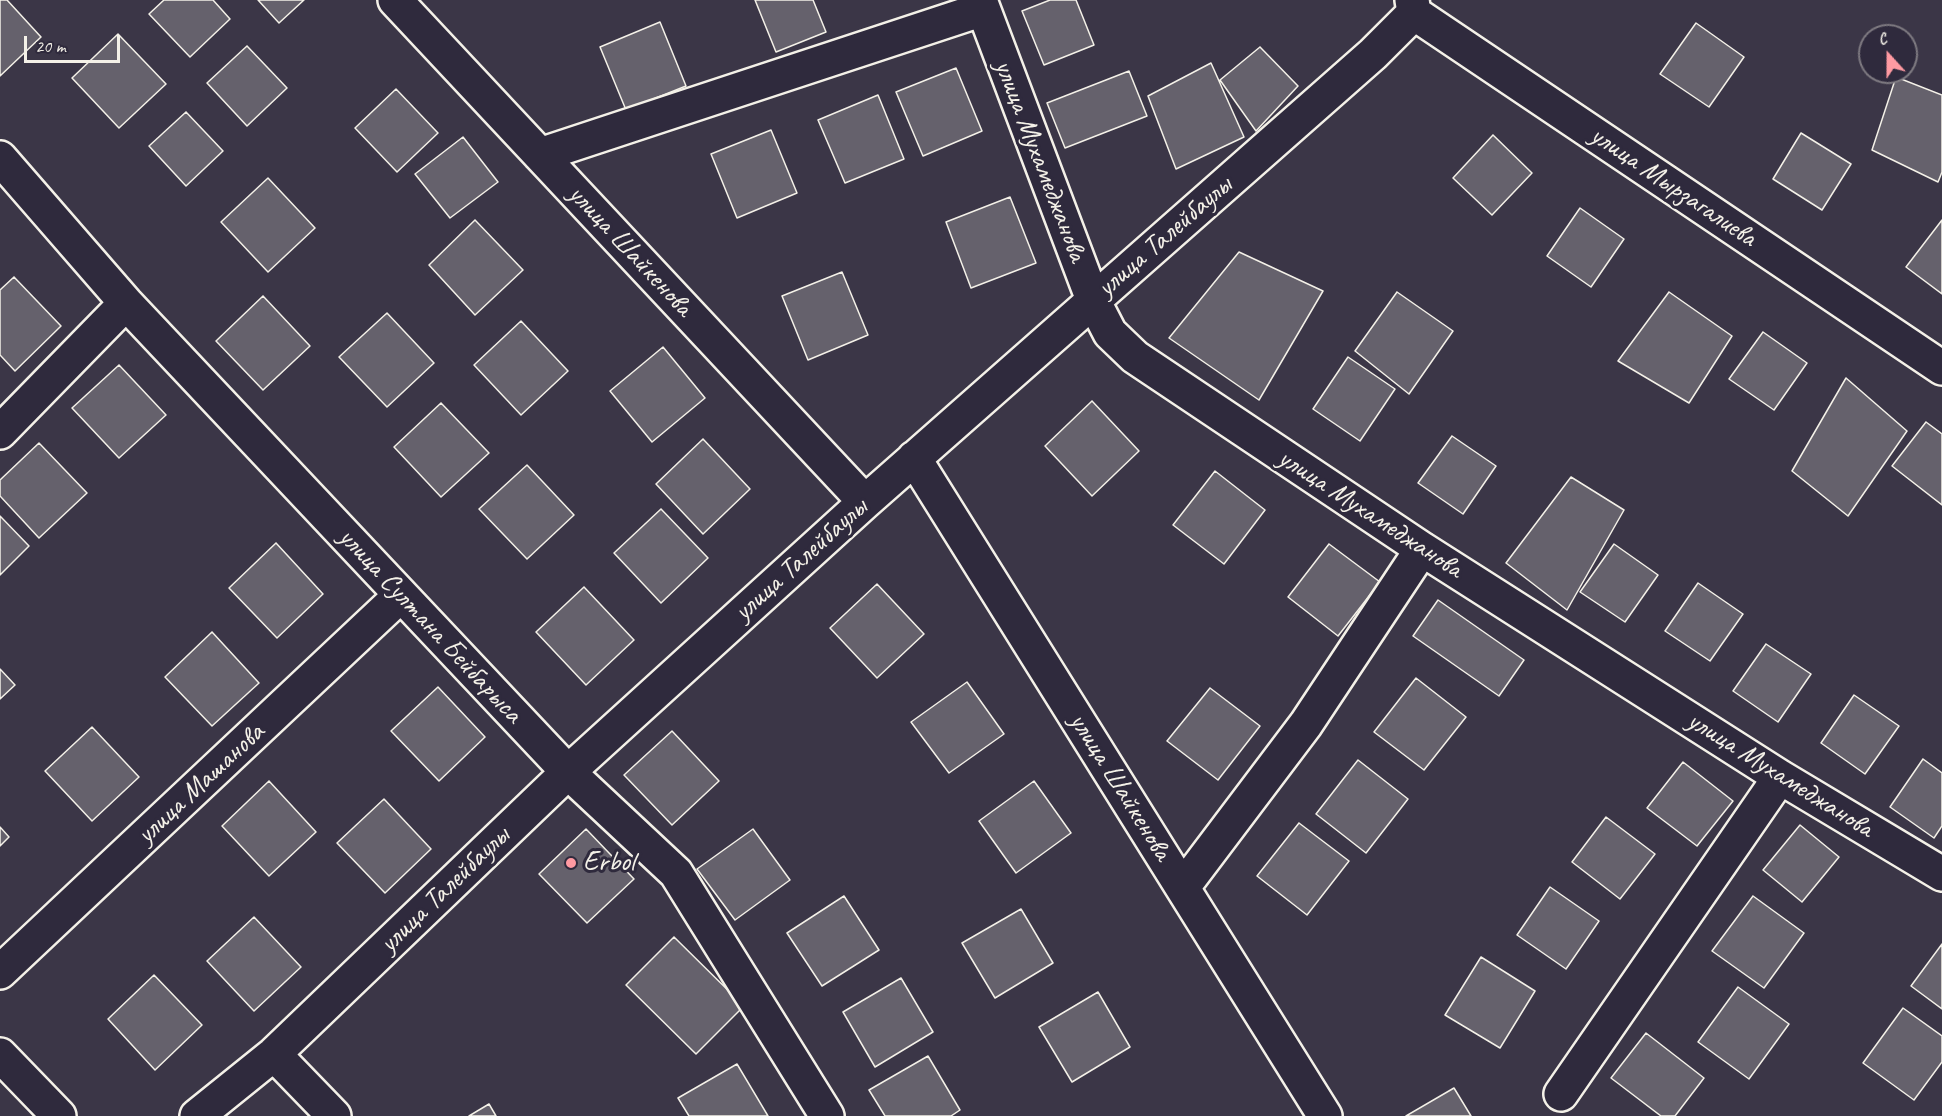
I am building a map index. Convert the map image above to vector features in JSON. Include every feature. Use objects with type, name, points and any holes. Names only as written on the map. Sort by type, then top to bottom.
[{"type":"street","name":"улица Шайкенова","points":[[395,0],[865,502]]},
{"type":"street","points":[[540,155],[981,4]]},
{"type":"street","name":"улица Мухамеджанова","points":[[981,4],[1093,300],[1110,333],[1135,357],[1422,549],[1780,777],[1942,874]]},
{"type":"street","name":"улица Талейбаулы","points":[[197,1116],[274,1054],[568,772],[865,502],[1364,61],[1413,6]]},
{"type":"street","name":"улица Мырзагалиева","points":[[1413,6],[1942,368]]},
{"type":"street","name":"улица Султана Бейбарыса","points":[[0,159],[126,303],[568,772],[676,873],[827,1116]]},
{"type":"street","points":[[0,432],[126,303]]},
{"type":"street","name":"улица Шайкенова","points":[[914,458],[1325,1116]]},
{"type":"street","points":[[1182,887],[1306,724],[1422,549]]},
{"type":"street","name":"улица Машанова","points":[[0,972],[401,595]]},
{"type":"street","points":[[1561,1094],[1780,777]]},
{"type":"street","points":[[274,1054],[334,1116]]},
{"type":"street","points":[[0,1055],[59,1116]]},
{"type":"building","points":[[0,0],[7,0],[41,37],[0,76]]},
{"type":"building","points":[[164,0],[213,0],[230,19],[190,57],[149,14]]},
{"type":"building","points":[[258,0],[304,0],[279,23]]},
{"type":"building","points":[[755,0],[813,0],[826,32],[776,52]]},
{"type":"building","points":[[1050,0],[1076,0],[1094,45],[1044,65],[1022,11]]},
{"type":"building","points":[[660,22],[686,86],[626,110],[600,47]]},
{"type":"building","points":[[1696,23],[1744,57],[1709,107],[1660,74]]},
{"type":"building","points":[[118,34],[166,84],[119,128],[72,78]]},
{"type":"building","points":[[247,46],[287,88],[247,126],[207,83]]},
{"type":"building","points":[[1260,47],[1298,86],[1256,131],[1220,80]]},
{"type":"building","points":[[1211,63],[1244,137],[1176,169],[1148,96]]},
{"type":"building","points":[[956,68],[982,131],[923,156],[896,92]]},
{"type":"building","points":[[1129,71],[1147,116],[1065,148],[1047,103]]},
{"type":"building","points":[[1894,84],[1914,84],[1942,95],[1942,172],[1938,182],[1872,150]]},
{"type":"building","points":[[396,89],[438,133],[397,172],[355,128]]},
{"type":"building","points":[[878,95],[904,159],[845,183],[818,120]]},
{"type":"building","points":[[186,112],[223,151],[186,186],[149,146]]},
{"type":"building","points":[[771,130],[797,193],[737,218],[711,154]]},
{"type":"building","points":[[1801,133],[1851,164],[1822,210],[1773,179]]},
{"type":"building","points":[[1493,135],[1532,173],[1492,215],[1453,178]]},
{"type":"building","points":[[463,137],[498,182],[450,218],[415,174]]},
{"type":"building","points":[[268,178],[315,228],[268,272],[221,222]]},
{"type":"building","points":[[1010,197],[1036,263],[971,288],[946,222]]},
{"type":"building","points":[[1580,208],[1624,239],[1591,287],[1547,256]]},
{"type":"building","points":[[475,220],[523,270],[475,315],[429,265]]},
{"type":"building","points":[[1942,220],[1942,294],[1906,267]]},
{"type":"building","points":[[1239,252],[1323,291],[1259,400],[1169,338]]},
{"type":"building","points":[[842,272],[868,335],[808,360],[782,296]]},
{"type":"building","points":[[14,277],[61,326],[15,371],[0,355],[0,290]]},
{"type":"building","points":[[1397,292],[1453,331],[1409,394],[1355,351]]},
{"type":"building","points":[[1669,292],[1732,336],[1689,403],[1618,361]]},
{"type":"building","points":[[263,296],[310,346],[263,390],[216,341]]},
{"type":"building","points":[[387,313],[434,363],[387,407],[339,357]]},
{"type":"building","points":[[521,321],[568,371],[521,415],[474,365]]},
{"type":"building","points":[[1763,332],[1807,363],[1774,410],[1729,379]]},
{"type":"building","points":[[663,347],[705,398],[652,442],[610,391]]},
{"type":"building","points":[[1348,357],[1395,389],[1360,441],[1313,409]]},
{"type":"building","points":[[119,365],[166,415],[119,458],[72,408]]},
{"type":"building","points":[[1846,378],[1907,431],[1848,516],[1792,471]]},
{"type":"building","points":[[1092,401],[1139,451],[1092,496],[1045,446]]},
{"type":"building","points":[[441,403],[489,453],[441,497],[394,447]]},
{"type":"building","points":[[1926,422],[1942,434],[1942,505],[1892,466]]},
{"type":"building","points":[[1452,436],[1496,466],[1463,514],[1418,483]]},
{"type":"building","points":[[703,439],[750,489],[703,534],[656,484]]},
{"type":"building","points":[[39,443],[87,493],[39,538],[0,496],[0,480]]},
{"type":"building","points":[[527,465],[574,515],[527,559],[479,509]]},
{"type":"building","points":[[1215,471],[1265,510],[1224,564],[1173,525]]},
{"type":"building","points":[[1571,477],[1624,510],[1567,610],[1506,563]]},
{"type":"building","points":[[661,509],[708,558],[661,603],[614,553]]},
{"type":"building","points":[[0,516],[29,546],[0,575]]},
{"type":"building","points":[[276,543],[323,594],[277,638],[229,588]]},
{"type":"building","points":[[1329,544],[1380,582],[1338,636],[1288,597]]},
{"type":"building","points":[[1614,544],[1658,575],[1625,622],[1580,592]]},
{"type":"building","points":[[1698,583],[1743,614],[1710,661],[1665,631]]},
{"type":"building","points":[[877,584],[924,634],[877,678],[830,628]]},
{"type":"building","points":[[584,587],[634,640],[586,685],[536,632]]},
{"type":"building","points":[[1438,600],[1524,660],[1499,696],[1413,636]]},
{"type":"building","points":[[212,632],[259,683],[212,726],[165,677]]},
{"type":"building","points":[[1766,644],[1811,674],[1778,722],[1733,691]]},
{"type":"building","points":[[0,669],[15,685],[0,699]]},
{"type":"building","points":[[1416,678],[1466,717],[1424,770],[1374,732]]},
{"type":"building","points":[[967,682],[1004,734],[949,773],[911,722]]},
{"type":"building","points":[[438,687],[485,737],[439,781],[391,731]]},
{"type":"building","points":[[1210,688],[1260,726],[1218,780],[1167,741]]},
{"type":"building","points":[[1854,695],[1899,726],[1865,774],[1821,743]]},
{"type":"building","points":[[92,727],[139,777],[92,821],[45,771]]},
{"type":"building","points":[[672,731],[719,781],[672,825],[624,775]]},
{"type":"building","points":[[1923,759],[1942,773],[1942,826],[1934,838],[1890,807]]},
{"type":"building","points":[[1358,760],[1408,799],[1366,853],[1316,814]]},
{"type":"building","points":[[1683,762],[1733,801],[1697,846],[1647,808]]},
{"type":"building","points":[[269,781],[316,832],[269,876],[222,826]]},
{"type":"building","points":[[1034,781],[1071,833],[1016,873],[979,821]]},
{"type":"building","points":[[384,799],[431,849],[385,893],[337,843]]},
{"type":"building","points":[[1606,817],[1655,854],[1620,899],[1572,862]]},
{"type":"building","points":[[1299,823],[1349,861],[1307,915],[1257,876]]},
{"type":"building","points":[[1800,825],[1839,857],[1802,902],[1763,870]]},
{"type":"building","points":[[0,827],[9,837],[0,846]]},
{"type":"building","points":[[586,829],[634,879],[587,923],[539,874]]},
{"type":"building","points":[[753,829],[790,880],[735,920],[697,869]]},
{"type":"building","points":[[1550,887],[1599,921],[1566,969],[1517,935]]},
{"type":"building","points":[[844,896],[879,950],[822,986],[787,933]]},
{"type":"building","points":[[1753,896],[1804,933],[1764,988],[1712,951]]},
{"type":"building","points":[[1021,909],[1053,963],[995,998],[962,943]]},
{"type":"building","points":[[254,917],[301,967],[254,1011],[207,961]]},
{"type":"building","points":[[674,937],[744,1006],[696,1054],[626,985]]},
{"type":"building","points":[[1942,944],[1942,1009],[1911,986]]},
{"type":"building","points":[[1481,957],[1535,991],[1500,1048],[1445,1015]]},
{"type":"building","points":[[154,975],[202,1025],[155,1070],[108,1019]]},
{"type":"building","points":[[901,978],[933,1032],[875,1067],[843,1012]]},
{"type":"building","points":[[1738,987],[1789,1024],[1749,1079],[1698,1042]]},
{"type":"building","points":[[1098,992],[1130,1047],[1072,1082],[1039,1027]]},
{"type":"building","points":[[1903,1008],[1942,1036],[1942,1062],[1914,1100],[1863,1063]]},
{"type":"building","points":[[1646,1033],[1704,1078],[1675,1116],[1661,1116],[1611,1078]]},
{"type":"building","points":[[928,1056],[960,1110],[951,1116],[885,1116],[869,1090]]},
{"type":"building","points":[[737,1064],[768,1116],[689,1116],[678,1098]]},
{"type":"building","points":[[1454,1088],[1471,1116],[1406,1116]]},
{"type":"building","points":[[489,1104],[496,1116],[469,1116]]},
{"type":"place","name":"Erbol","points":[[571,863]]}]
